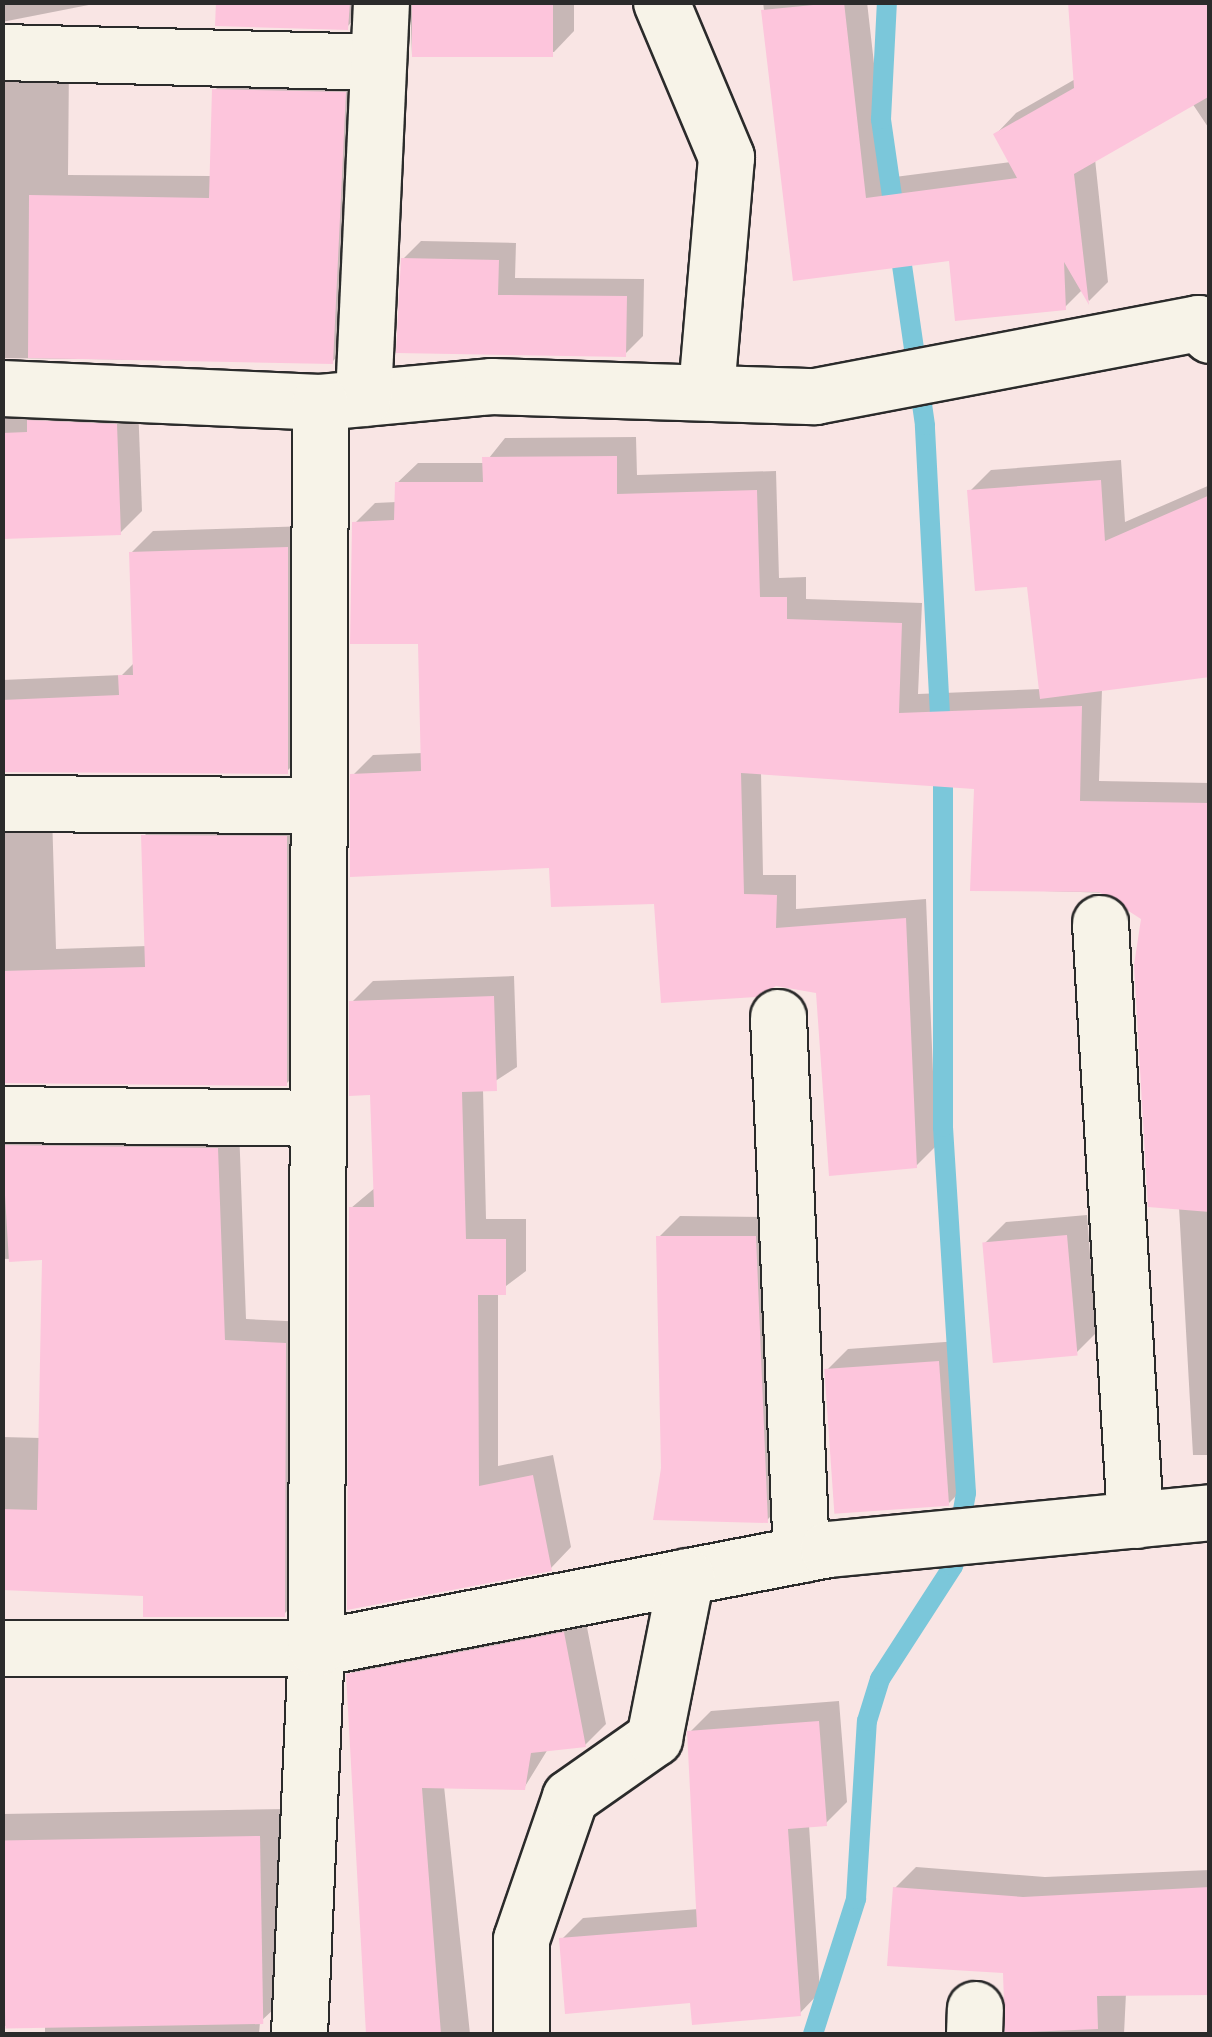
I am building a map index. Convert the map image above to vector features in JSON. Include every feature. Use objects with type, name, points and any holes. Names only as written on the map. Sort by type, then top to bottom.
[{"type":"street","points":[[299,2034],[316,1648],[319,805],[342,400],[381,2]]},
{"type":"street","points":[[661,2],[726,157],[706,392]]},
{"type":"street","points":[[2,52],[378,62]]},
{"type":"street","points":[[2,388],[342,400],[491,386],[814,396],[1206,324]]},
{"type":"street","points":[[2,803],[319,805]]},
{"type":"street","points":[[1100,923],[1135,1520]]},
{"type":"street","points":[[778,1018],[801,1555]]},
{"type":"street","points":[[2,1114],[317,1118]]},
{"type":"street","points":[[2,1648],[316,1648],[801,1555],[1210,1512]]},
{"type":"street","points":[[521,2034],[520,1938],[570,1797],[654,1738],[686,1576]]},
{"type":"building","points":[[216,2],[350,2],[348,30],[215,26]]},
{"type":"building","points":[[412,2],[553,2],[553,57],[412,57]]},
{"type":"building","points":[[844,2],[866,198],[1017,178],[993,134],[1074,88],[1068,2],[1210,2],[1210,96],[1074,174],[1089,305],[1064,262],[1066,310],[955,321],[949,261],[793,281],[761,10]]},
{"type":"building","points":[[212,89],[346,92],[333,364],[28,358],[29,195],[209,198]]},
{"type":"building","points":[[401,258],[499,260],[498,295],[627,296],[626,357],[396,353]]},
{"type":"building","points":[[27,420],[117,424],[121,535],[2,539],[2,433],[27,432]]},
{"type":"building","points":[[617,456],[617,494],[757,490],[760,597],[787,597],[787,619],[902,623],[899,713],[1082,706],[1080,801],[1210,803],[1210,1212],[1148,1207],[1134,965],[1141,919],[1099,892],[970,891],[974,789],[741,773],[744,894],[777,895],[776,928],[906,918],[917,1168],[829,1176],[816,993],[776,986],[756,997],[661,1003],[654,904],[551,907],[549,868],[350,877],[350,774],[421,771],[418,644],[350,644],[352,522],[394,520],[395,482],[483,482],[482,457]]},
{"type":"building","points":[[1101,480],[1105,541],[1210,495],[1210,677],[1040,699],[1027,587],[975,591],[967,490]]},
{"type":"building","points":[[288,547],[288,774],[2,772],[2,700],[119,695],[118,675],[133,675],[129,552]]},
{"type":"building","points":[[141,835],[287,836],[287,1086],[2,1083],[2,971],[145,967]]},
{"type":"building","points":[[494,996],[497,1091],[462,1092],[466,1239],[506,1239],[506,1295],[478,1295],[479,1486],[533,1475],[552,1571],[347,1610],[349,1207],[374,1207],[370,1095],[349,1096],[349,1001]]},
{"type":"building","points":[[2,1145],[218,1148],[225,1340],[286,1343],[285,1617],[143,1617],[143,1596],[2,1590],[2,1509],[37,1510],[42,1260],[9,1262]]},
{"type":"building","points":[[1067,1235],[1078,1356],[993,1363],[982,1242]]},
{"type":"building","points":[[656,1236],[756,1236],[768,1523],[653,1520],[661,1468]]},
{"type":"building","points":[[939,1361],[949,1506],[834,1514],[824,1369]]},
{"type":"building","points":[[564,1632],[586,1747],[531,1753],[525,1790],[422,1788],[441,2034],[366,2034],[346,1674]]},
{"type":"building","points":[[819,1721],[827,1826],[788,1829],[801,2016],[692,2025],[690,2003],[565,2014],[559,1938],[697,1927],[687,1731]]},
{"type":"building","points":[[260,1836],[263,2024],[5,2028],[2,1841]]},
{"type":"building","points":[[893,1887],[1023,1897],[1210,1887],[1210,1995],[1097,1996],[1098,2029],[1005,2033],[1003,1973],[887,1966]]},
{"type":"waterway","points":[[813,2034],[856,1899],[867,1721],[880,1679],[953,1566],[966,1493],[943,1127],[943,772],[925,425],[881,119],[887,2]]}]
